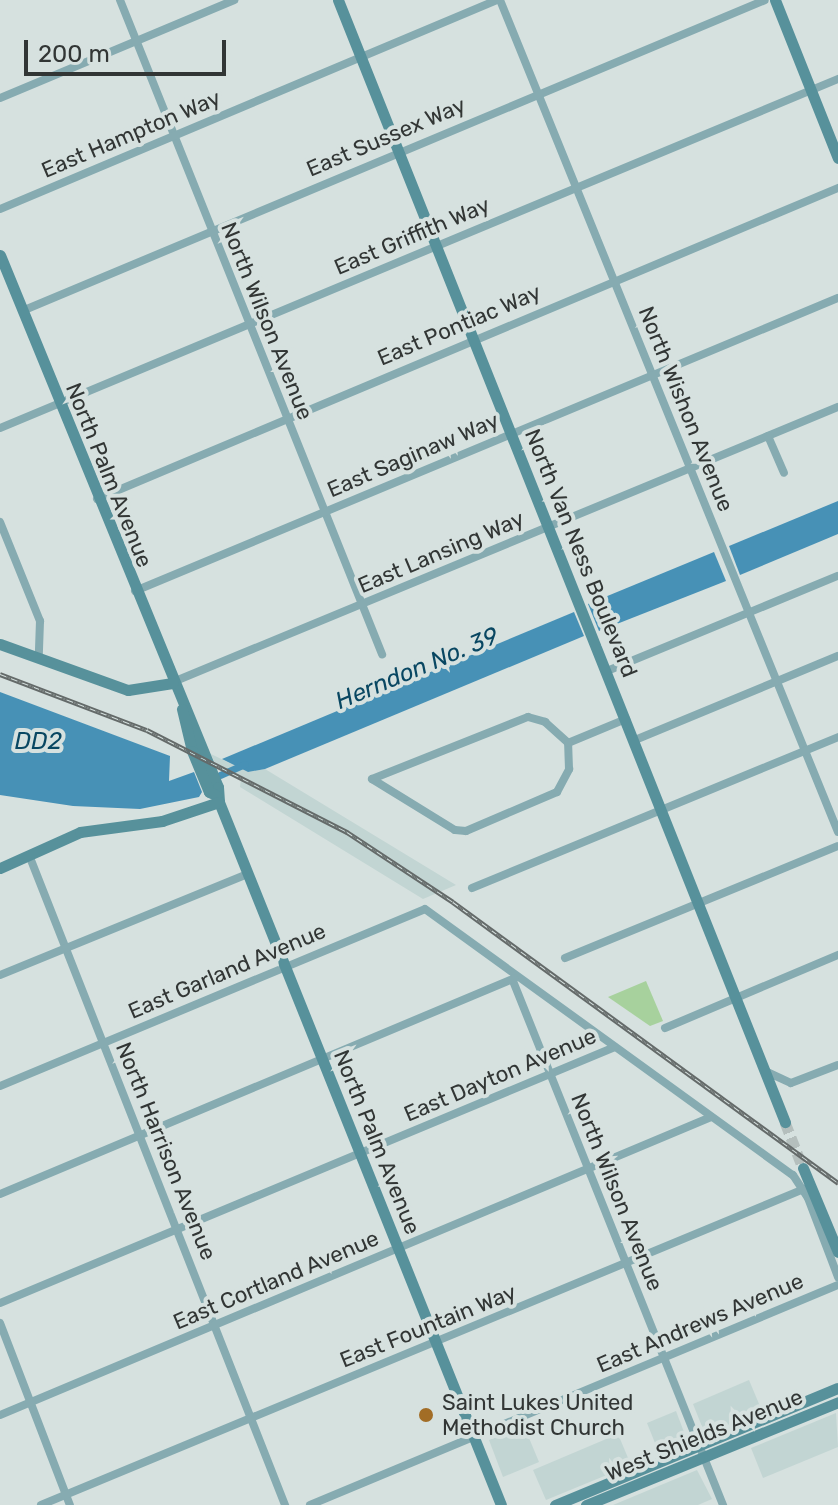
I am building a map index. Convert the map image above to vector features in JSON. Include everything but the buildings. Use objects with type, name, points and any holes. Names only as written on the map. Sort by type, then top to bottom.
[{"type":"main road","name":"North Van Ness Boulevard","points":[[338,0],[785,1122]]},
{"type":"main road","points":[[775,0],[838,158]]},
{"type":"main road","name":"North Palm Avenue","points":[[0,255],[182,708],[182,725],[215,793],[501,1505]]},
{"type":"main road","points":[[0,644],[128,690],[172,683]]},
{"type":"main road","points":[[0,868],[80,832],[162,821],[215,793]]},
{"type":"main road","points":[[803,1168],[837,1250]]},
{"type":"main road","name":"West Shields Avenue","points":[[586,1505],[838,1388]]},
{"type":"main road","name":"West Shields Avenue","points":[[555,1505],[838,1402]]},
{"type":"street","name":"North Wilson Avenue","points":[[120,0],[382,654]]},
{"type":"street","points":[[0,98],[234,0]]},
{"type":"street","name":"East Hampton Way","points":[[0,209],[499,0]]},
{"type":"street","name":"North Wishon Avenue","points":[[499,0],[838,832]]},
{"type":"street","name":"East Sussex Way","points":[[22,311],[765,0]]},
{"type":"street","name":"East Griffith Way","points":[[0,428],[838,79]]},
{"type":"street","name":"East Pontiac Way","points":[[96,499],[838,188]]},
{"type":"street","name":"East Saginaw Way","points":[[135,591],[838,298]]},
{"type":"street","name":"East Lansing Way","points":[[172,683],[838,407]]},
{"type":"street","points":[[768,436],[784,473]]},
{"type":"street","points":[[0,522],[40,621],[39,656]]},
{"type":"street","points":[[607,671],[838,576]]},
{"type":"street","points":[[635,740],[838,656]]},
{"type":"street","points":[[528,717],[545,722],[568,743],[569,769],[557,792],[476,828],[455,830],[372,779],[528,717]]},
{"type":"street","points":[[568,743],[626,719]]},
{"type":"street","points":[[472,888],[838,737]]},
{"type":"street","points":[[565,958],[838,846]]},
{"type":"street","name":"North Harrison Avenue","points":[[29,855],[217,1324],[285,1505]]},
{"type":"street","points":[[0,975],[248,874]]},
{"type":"street","name":"East Garland Avenue","points":[[0,1086],[425,909],[515,979]]},
{"type":"street","points":[[665,1028],[838,955]]},
{"type":"street","name":"North Wilson Avenue","points":[[515,979],[550,1075],[723,1505]]},
{"type":"street","points":[[0,1194],[515,979],[793,1175],[804,1189],[838,1277]]},
{"type":"street","name":"East Dayton Avenue","points":[[0,1303],[615,1047]]},
{"type":"street","points":[[767,1072],[791,1083],[838,1065]]},
{"type":"street","name":"East Cortland Avenue","points":[[0,1415],[711,1117]]},
{"type":"street","name":"East Fountain Way","points":[[41,1505],[804,1189]]},
{"type":"street","points":[[823,1234],[837,1250]]},
{"type":"street","name":"East Andrews Avenue","points":[[310,1505],[838,1285]]},
{"type":"street","points":[[0,1323],[70,1505]]},
{"type":"shaded area","points":[[211,754],[248,772],[265,769],[456,885],[423,899],[240,787],[241,779],[217,768]]},
{"type":"shaded area","points":[[749,1380],[762,1411],[705,1434],[693,1404]]},
{"type":"shaded area","points":[[676,1411],[687,1440],[659,1453],[647,1423]]},
{"type":"shaded area","points":[[836,1413],[838,1447],[763,1478],[751,1448]]},
{"type":"shaded area","points":[[524,1426],[539,1462],[503,1477],[489,1440]]},
{"type":"shaded area","points":[[618,1434],[631,1465],[546,1500],[533,1470]]},
{"type":"shaded area","points":[[697,1470],[712,1499],[698,1505],[613,1505]]},
{"type":"green space","points":[[646,981],[663,1021],[650,1026],[608,997]]},
{"type":"water","points":[[838,501],[838,534],[740,575],[729,546]]},
{"type":"water","points":[[714,552],[726,581],[599,631],[588,604]]},
{"type":"water","points":[[574,612],[584,636],[265,769],[248,772],[222,759]]},
{"type":"water","name":"DD2","points":[[0,692],[170,756],[169,781],[194,772],[202,792],[199,797],[140,809],[73,806],[0,795]]},
{"type":"waterway","name":"Herndon No. 39","points":[[220,775],[245,764]]},
{"type":"tunnel","points":[[785,1122],[803,1168]]},
{"type":"railway","points":[[0,674],[147,730],[347,832],[453,902],[838,1183]]},
{"type":"place","name":"Saint Lukes United Methodist Church","points":[[426,1415]]}]
